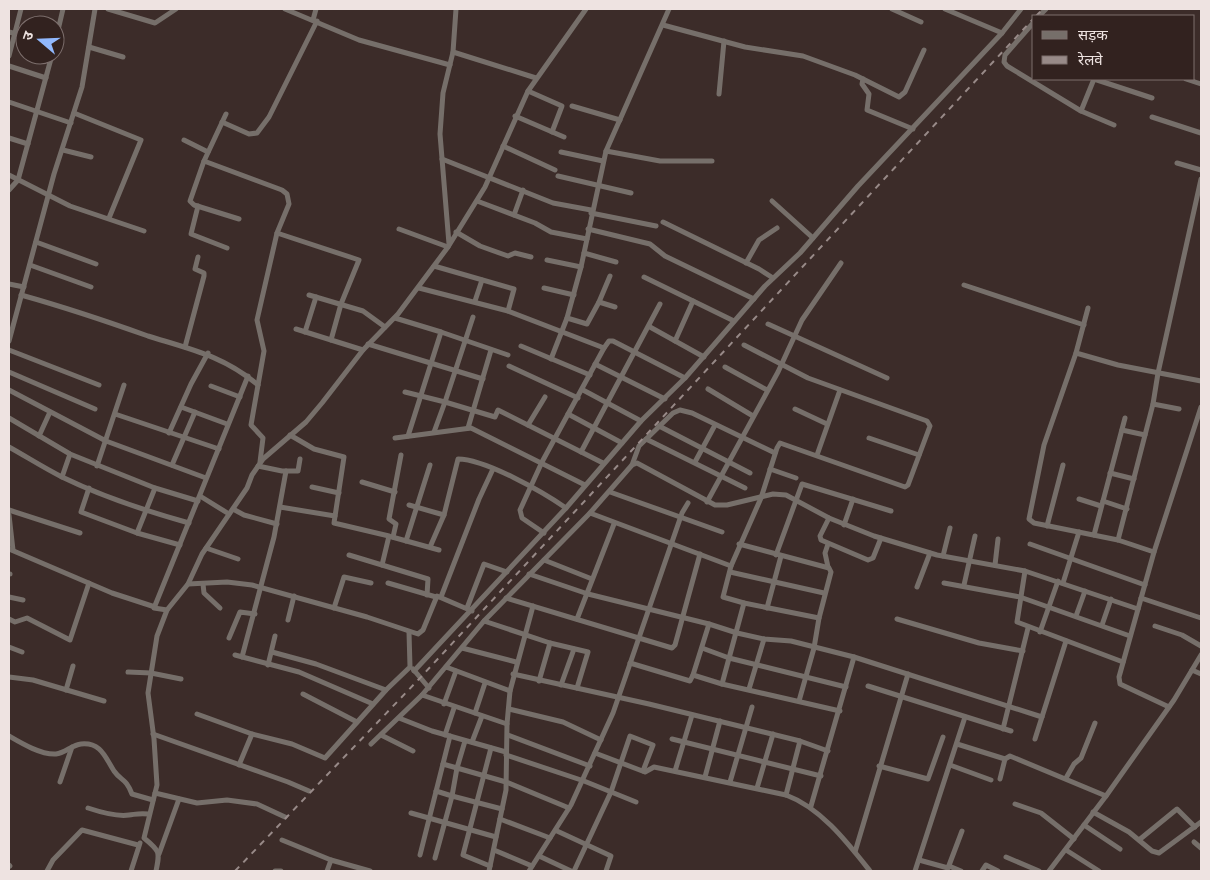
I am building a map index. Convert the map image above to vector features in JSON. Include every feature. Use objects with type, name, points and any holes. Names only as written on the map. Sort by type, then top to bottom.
[{"type":"street","points":[[9,56],[12,32],[21,9]]},
{"type":"street","points":[[9,342],[48,196],[74,113],[89,47],[95,9]]},
{"type":"street","points":[[108,9],[156,23],[176,9]]},
{"type":"street","points":[[285,9],[359,40],[450,65]]},
{"type":"street","points":[[222,122],[248,134],[257,133],[269,116],[315,21],[316,9]]},
{"type":"street","points":[[448,246],[442,159],[442,102],[452,52],[456,9]]},
{"type":"street","points":[[131,871],[138,845],[144,838],[148,814],[155,793],[153,734],[148,707],[157,636],[167,610],[188,584],[206,548],[259,464],[322,403],[362,350],[395,318],[419,288],[477,201],[490,177],[528,91],[586,9]]},
{"type":"street","points":[[551,359],[562,333],[574,295],[606,151],[669,9]]},
{"type":"street","points":[[892,9],[920,22]]},
{"type":"street","points":[[946,9],[958,11],[1002,33]]},
{"type":"street","points":[[197,714],[252,734],[292,744],[325,758],[386,690],[412,669],[507,572],[566,508],[641,421],[686,378],[773,278],[813,238],[1002,33],[1019,9]]},
{"type":"street","points":[[1032,24],[1005,55],[1004,62],[1028,80],[1081,111],[1114,125]]},
{"type":"street","points":[[663,25],[724,41],[803,56],[863,79],[899,97],[905,92],[924,50]]},
{"type":"street","points":[[719,94],[724,41]]},
{"type":"street","points":[[89,47],[123,57]]},
{"type":"street","points":[[452,52],[536,78]]},
{"type":"street","points":[[9,190],[18,180],[49,65]]},
{"type":"street","points":[[9,66],[46,78]]},
{"type":"street","points":[[863,79],[862,84],[869,94],[867,110],[912,129]]},
{"type":"street","points":[[1081,111],[1094,80]]},
{"type":"street","points":[[1097,80],[1152,98]]},
{"type":"street","points":[[1189,80],[1201,84]]},
{"type":"street","points":[[528,91],[562,106],[552,132]]},
{"type":"street","points":[[9,102],[71,123]]},
{"type":"street","points":[[572,106],[620,120]]},
{"type":"street","points":[[74,113],[141,140],[109,218]]},
{"type":"street","points":[[226,114],[204,161],[190,198],[191,203],[239,219]]},
{"type":"street","points":[[516,116],[564,137]]},
{"type":"street","points":[[1152,116],[1201,133]]},
{"type":"street","points":[[9,138],[28,144]]},
{"type":"street","points":[[184,140],[208,152]]},
{"type":"street","points":[[503,146],[555,170]]},
{"type":"street","points":[[63,150],[91,157]]},
{"type":"street","points":[[606,151],[660,161],[712,161]]},
{"type":"street","points":[[561,152],[603,161]]},
{"type":"street","points":[[442,159],[554,203],[656,226]]},
{"type":"street","points":[[204,161],[276,188],[287,194],[288,209],[277,234],[257,320],[264,351],[251,425],[263,438],[259,464]]},
{"type":"street","points":[[1177,163],[1201,170]]},
{"type":"street","points":[[9,175],[70,206],[144,231]]},
{"type":"street","points":[[558,176],[632,193]]},
{"type":"street","points":[[1118,540],[1153,404],[1158,372],[1201,180]]},
{"type":"street","points":[[514,215],[522,190]]},
{"type":"street","points":[[477,201],[551,232],[587,239]]},
{"type":"street","points":[[772,201],[813,238]]},
{"type":"street","points":[[198,206],[190,234],[227,248]]},
{"type":"street","points":[[662,222],[773,278]]},
{"type":"street","points":[[746,263],[759,240],[778,228]]},
{"type":"street","points":[[399,229],[448,246]]},
{"type":"street","points":[[588,229],[650,244],[665,256],[754,299]]},
{"type":"street","points":[[456,232],[480,246],[498,253],[509,256],[515,253],[531,257]]},
{"type":"street","points":[[277,234],[359,258],[341,304],[331,340]]},
{"type":"street","points":[[36,242],[96,264]]},
{"type":"street","points":[[584,253],[616,262]]},
{"type":"street","points":[[185,347],[204,276],[204,273],[195,269],[198,257]]},
{"type":"street","points":[[547,260],[581,267]]},
{"type":"street","points":[[707,502],[781,365],[793,336],[810,306],[841,263]]},
{"type":"street","points":[[30,265],[91,287]]},
{"type":"street","points":[[434,266],[514,289],[508,311]]},
{"type":"street","points":[[567,318],[587,324],[610,276]]},
{"type":"street","points":[[644,277],[734,321]]},
{"type":"street","points":[[475,301],[482,280]]},
{"type":"street","points":[[9,284],[24,287]]},
{"type":"street","points":[[964,285],[1084,325]]},
{"type":"street","points":[[419,288],[508,311],[604,348]]},
{"type":"street","points":[[544,288],[574,295]]},
{"type":"street","points":[[21,295],[208,353],[248,376],[258,385]]},
{"type":"street","points":[[309,295],[362,311],[385,327]]},
{"type":"street","points":[[305,332],[316,296]]},
{"type":"street","points":[[675,341],[693,301]]},
{"type":"street","points":[[599,302],[615,307]]},
{"type":"street","points":[[581,452],[650,327],[660,304]]},
{"type":"street","points":[[1088,308],[1076,354],[1044,446],[1029,514],[1031,522],[1118,540],[1154,552]]},
{"type":"street","points":[[434,432],[473,317]]},
{"type":"street","points":[[395,318],[508,355]]},
{"type":"street","points":[[768,324],[887,378]]},
{"type":"street","points":[[650,327],[704,357]]},
{"type":"street","points":[[296,329],[362,350]]},
{"type":"street","points":[[408,436],[440,332]]},
{"type":"street","points":[[544,532],[520,514],[542,462],[610,340],[686,378]]},
{"type":"street","points":[[368,344],[483,379]]},
{"type":"street","points":[[744,345],[781,365],[840,390],[927,422],[930,426],[908,485],[905,487],[784,443],[778,445],[760,498],[739,544],[722,597],[819,618]]},
{"type":"street","points":[[521,346],[590,375]]},
{"type":"street","points":[[9,350],[99,386]]},
{"type":"street","points":[[468,428],[491,350]]},
{"type":"street","points":[[169,433],[208,353]]},
{"type":"street","points":[[1076,354],[1201,381]]},
{"type":"street","points":[[595,364],[664,399]]},
{"type":"street","points":[[510,366],[578,398]]},
{"type":"street","points":[[725,368],[767,390]]},
{"type":"street","points":[[9,372],[95,409]]},
{"type":"street","points":[[155,607],[219,450],[227,424],[235,413],[248,376]]},
{"type":"street","points":[[97,466],[124,386]]},
{"type":"street","points":[[211,386],[240,397]]},
{"type":"street","points":[[708,389],[753,416]]},
{"type":"street","points":[[9,390],[106,441],[206,478]]},
{"type":"street","points":[[583,390],[641,421]]},
{"type":"street","points":[[817,455],[840,390]]},
{"type":"street","points":[[405,392],[495,417],[498,410],[603,463]]},
{"type":"street","points":[[528,426],[545,397]]},
{"type":"street","points":[[1153,404],[1179,410]]},
{"type":"street","points":[[181,407],[227,424]]},
{"type":"street","points":[[1169,707],[1120,684],[1118,677],[1154,552],[1201,407]]},
{"type":"street","points":[[795,409],[827,424]]},
{"type":"street","points":[[371,744],[429,688],[484,621],[610,492],[632,465],[639,446],[673,413],[680,410],[688,411],[775,453]]},
{"type":"street","points":[[40,436],[50,412]]},
{"type":"street","points":[[172,465],[195,412]]},
{"type":"street","points":[[115,414],[219,450]]},
{"type":"street","points":[[568,414],[622,443]]},
{"type":"street","points":[[9,418],[70,454],[97,466],[155,488],[199,499],[231,511],[277,524]]},
{"type":"street","points":[[1094,535],[1125,418]]},
{"type":"street","points":[[695,462],[715,425]]},
{"type":"street","points":[[660,426],[750,473]]},
{"type":"street","points":[[395,438],[468,428],[542,462],[586,485]]},
{"type":"street","points":[[1122,430],[1145,435]]},
{"type":"street","points":[[290,435],[314,450],[344,457],[334,523],[439,550]]},
{"type":"street","points":[[868,438],[919,455]]},
{"type":"street","points":[[646,439],[745,488]]},
{"type":"street","points":[[9,447],[62,477],[146,510],[189,523]]},
{"type":"street","points":[[62,477],[70,454]]},
{"type":"street","points":[[382,565],[396,524],[389,519],[401,455]]},
{"type":"street","points":[[259,464],[286,471],[298,470],[300,459]]},
{"type":"street","points":[[430,547],[444,515],[458,459],[469,459],[530,488],[566,508]]},
{"type":"street","points":[[406,541],[430,464]]},
{"type":"street","points":[[632,465],[639,464],[707,502],[727,505],[778,494],[795,499],[844,525],[881,538],[943,556],[1025,571],[1138,609]]},
{"type":"street","points":[[1047,526],[1063,465]]},
{"type":"street","points":[[770,469],[796,478]]},
{"type":"street","points":[[188,584],[227,582],[262,587],[418,634],[423,630],[493,470]]},
{"type":"street","points":[[242,657],[255,614],[277,524],[286,471]]},
{"type":"street","points":[[1110,472],[1134,479]]},
{"type":"street","points":[[362,482],[395,492]]},
{"type":"street","points":[[767,608],[795,499],[802,484],[891,511]]},
{"type":"street","points":[[312,487],[339,492]]},
{"type":"street","points":[[89,488],[81,512],[137,533],[180,545]]},
{"type":"street","points":[[137,533],[155,488]]},
{"type":"street","points":[[610,492],[682,516],[722,532]]},
{"type":"street","points":[[844,525],[853,499]]},
{"type":"street","points":[[1079,500],[1127,509]]},
{"type":"street","points":[[494,850],[531,869],[550,838],[557,831],[584,780],[619,698],[688,502]]},
{"type":"street","points":[[409,505],[444,515]]},
{"type":"street","points":[[280,507],[335,516]]},
{"type":"street","points":[[9,510],[80,533]]},
{"type":"street","points":[[590,513],[614,524],[731,566]]},
{"type":"street","points":[[9,515],[11,549],[89,583],[167,610]]},
{"type":"street","points":[[830,518],[819,538],[828,544],[871,560],[881,538]]},
{"type":"street","points":[[577,619],[614,524]]},
{"type":"street","points":[[943,556],[950,528]]},
{"type":"street","points":[[1040,632],[1071,557],[1079,532]]},
{"type":"street","points":[[964,585],[975,536]]},
{"type":"street","points":[[995,566],[998,539]]},
{"type":"street","points":[[739,544],[779,556],[828,567]]},
{"type":"street","points":[[799,701],[814,648],[824,593],[831,572],[825,554],[828,544]]},
{"type":"street","points":[[1030,544],[1071,557],[1145,585]]},
{"type":"street","points":[[206,548],[238,559]]},
{"type":"street","points":[[917,587],[930,553]]},
{"type":"street","points":[[506,598],[674,647],[700,554]]},
{"type":"street","points":[[349,556],[428,579],[427,594]]},
{"type":"street","points":[[544,560],[592,579]]},
{"type":"street","points":[[469,609],[484,564],[507,572]]},
{"type":"street","points":[[1025,571],[1016,620],[1020,624],[1123,662]]},
{"type":"street","points":[[730,572],[824,593]]},
{"type":"street","points":[[529,574],[588,594],[683,617],[764,640],[791,641],[854,657],[1042,717]]},
{"type":"street","points":[[334,608],[344,577],[371,583]]},
{"type":"street","points":[[9,619],[16,622],[27,618],[70,640],[89,583]]},
{"type":"street","points":[[388,583],[438,597],[469,609]]},
{"type":"street","points":[[944,583],[964,585],[1020,597],[1130,636]]},
{"type":"street","points":[[203,584],[204,593],[220,608]]},
{"type":"street","points":[[1076,616],[1085,591]]},
{"type":"street","points":[[288,620],[294,596]]},
{"type":"street","points":[[9,597],[23,600]]},
{"type":"street","points":[[1141,598],[1201,618]]},
{"type":"street","points":[[1102,626],[1111,599]]},
{"type":"street","points":[[722,684],[744,603]]},
{"type":"street","points":[[491,748],[463,855],[490,869],[506,782],[507,724],[510,691],[516,662],[533,606]]},
{"type":"street","points":[[230,638],[240,612],[255,614]]},
{"type":"street","points":[[897,620],[979,642],[1023,651]]},
{"type":"street","points":[[484,621],[550,643],[588,652],[577,688]]},
{"type":"street","points":[[630,663],[690,681],[709,624]]},
{"type":"street","points":[[1155,626],[1182,635],[1201,646]]},
{"type":"street","points":[[1003,729],[1028,628]]},
{"type":"street","points":[[409,632],[412,669],[429,688]]},
{"type":"street","points":[[268,665],[276,636]]},
{"type":"street","points":[[748,689],[764,640]]},
{"type":"street","points":[[1035,739],[1066,641]]},
{"type":"street","points":[[539,681],[550,643]]},
{"type":"street","points":[[9,647],[22,652]]},
{"type":"street","points":[[462,648],[516,662]]},
{"type":"street","points":[[702,648],[729,658],[846,687]]},
{"type":"street","points":[[561,685],[574,649]]},
{"type":"street","points":[[272,652],[316,664],[386,690]]},
{"type":"street","points":[[235,655],[299,672],[373,704]]},
{"type":"street","points":[[1049,871],[1106,796],[1169,707],[1201,655]]},
{"type":"street","points":[[811,806],[840,711],[854,657]]},
{"type":"street","points":[[66,690],[73,666]]},
{"type":"street","points":[[446,667],[510,691]]},
{"type":"street","points":[[1192,670],[1201,674]]},
{"type":"street","points":[[444,704],[456,671]]},
{"type":"street","points":[[128,672],[151,673],[181,679]]},
{"type":"street","points":[[513,674],[746,727],[800,741],[828,751]]},
{"type":"street","points":[[855,852],[908,674]]},
{"type":"street","points":[[693,675],[722,684],[840,711]]},
{"type":"street","points":[[9,677],[33,680],[104,701]]},
{"type":"street","points":[[475,713],[485,683]]},
{"type":"street","points":[[868,686],[1011,731]]},
{"type":"street","points":[[303,694],[357,722]]},
{"type":"street","points":[[422,695],[454,708],[507,724]]},
{"type":"street","points":[[730,782],[752,707]]},
{"type":"street","points":[[420,855],[443,764],[454,708]]},
{"type":"street","points":[[508,709],[563,722],[601,740]]},
{"type":"street","points":[[675,771],[692,715]]},
{"type":"street","points":[[472,742],[482,716]]},
{"type":"street","points":[[915,871],[965,717]]},
{"type":"street","points":[[398,718],[447,736],[491,748],[584,780],[636,802]]},
{"type":"street","points":[[705,777],[720,721]]},
{"type":"street","points":[[1066,778],[1074,764],[1081,758],[1095,723]]},
{"type":"street","points":[[153,734],[309,791]]},
{"type":"street","points":[[239,765],[252,734]]},
{"type":"street","points":[[757,788],[773,734]]},
{"type":"street","points":[[381,735],[413,751]]},
{"type":"street","points":[[508,735],[590,766]]},
{"type":"street","points":[[9,736],[46,752],[56,754],[83,744],[100,748],[115,772],[127,781],[132,794],[153,800]]},
{"type":"street","points":[[539,856],[572,871],[610,792],[630,736],[653,745],[643,772]]},
{"type":"street","points":[[880,766],[928,779],[942,737]]},
{"type":"street","points":[[672,739],[821,776]]},
{"type":"street","points":[[434,858],[445,824],[465,741]]},
{"type":"street","points":[[786,795],[800,741]]},
{"type":"street","points":[[957,744],[1005,759]]},
{"type":"street","points":[[60,782],[73,747]]},
{"type":"street","points":[[595,754],[643,772],[647,772],[654,767],[786,795],[811,806],[855,852],[870,871]]},
{"type":"street","points":[[1000,779],[1005,759],[1010,756],[1106,796]]},
{"type":"street","points":[[443,764],[506,782],[569,808]]},
{"type":"street","points":[[950,765],[991,780]]},
{"type":"street","points":[[436,791],[502,809]]},
{"type":"street","points":[[155,793],[197,803],[227,800],[257,804],[285,817]]},
{"type":"street","points":[[156,871],[159,854],[179,799]]},
{"type":"street","points":[[1015,804],[1041,813],[1074,839]]},
{"type":"street","points":[[88,808],[130,816],[136,812],[148,814]]},
{"type":"street","points":[[1139,840],[1176,808],[1195,827]]},
{"type":"street","points":[[1093,812],[1129,832],[1152,851],[1159,853],[1201,822]]},
{"type":"street","points":[[411,813],[496,837]]},
{"type":"street","points":[[500,819],[550,838]]},
{"type":"street","points":[[1084,825],[1120,849]]},
{"type":"street","points":[[47,871],[53,860],[82,830],[138,845]]},
{"type":"street","points":[[557,831],[612,857],[606,871]]},
{"type":"street","points":[[948,866],[962,831]]},
{"type":"street","points":[[144,838],[157,848],[159,854]]},
{"type":"street","points":[[282,840],[331,860],[370,871]]},
{"type":"street","points":[[1194,842],[1201,848]]},
{"type":"street","points":[[1066,850],[1099,871]]},
{"type":"street","points":[[1006,857],[1039,871]]},
{"type":"street","points":[[327,871],[331,860]]},
{"type":"street","points":[[919,860],[946,868],[948,866],[961,871]]},
{"type":"street","points":[[1018,871],[1022,864]]},
{"type":"street","points":[[982,871],[986,865],[998,871]]},
{"type":"street","points":[[275,871],[281,871]]},
{"type":"railway","points":[[1037,15],[1043,9]]},
{"type":"railway","points":[[235,871],[420,678],[1032,20]]}]
